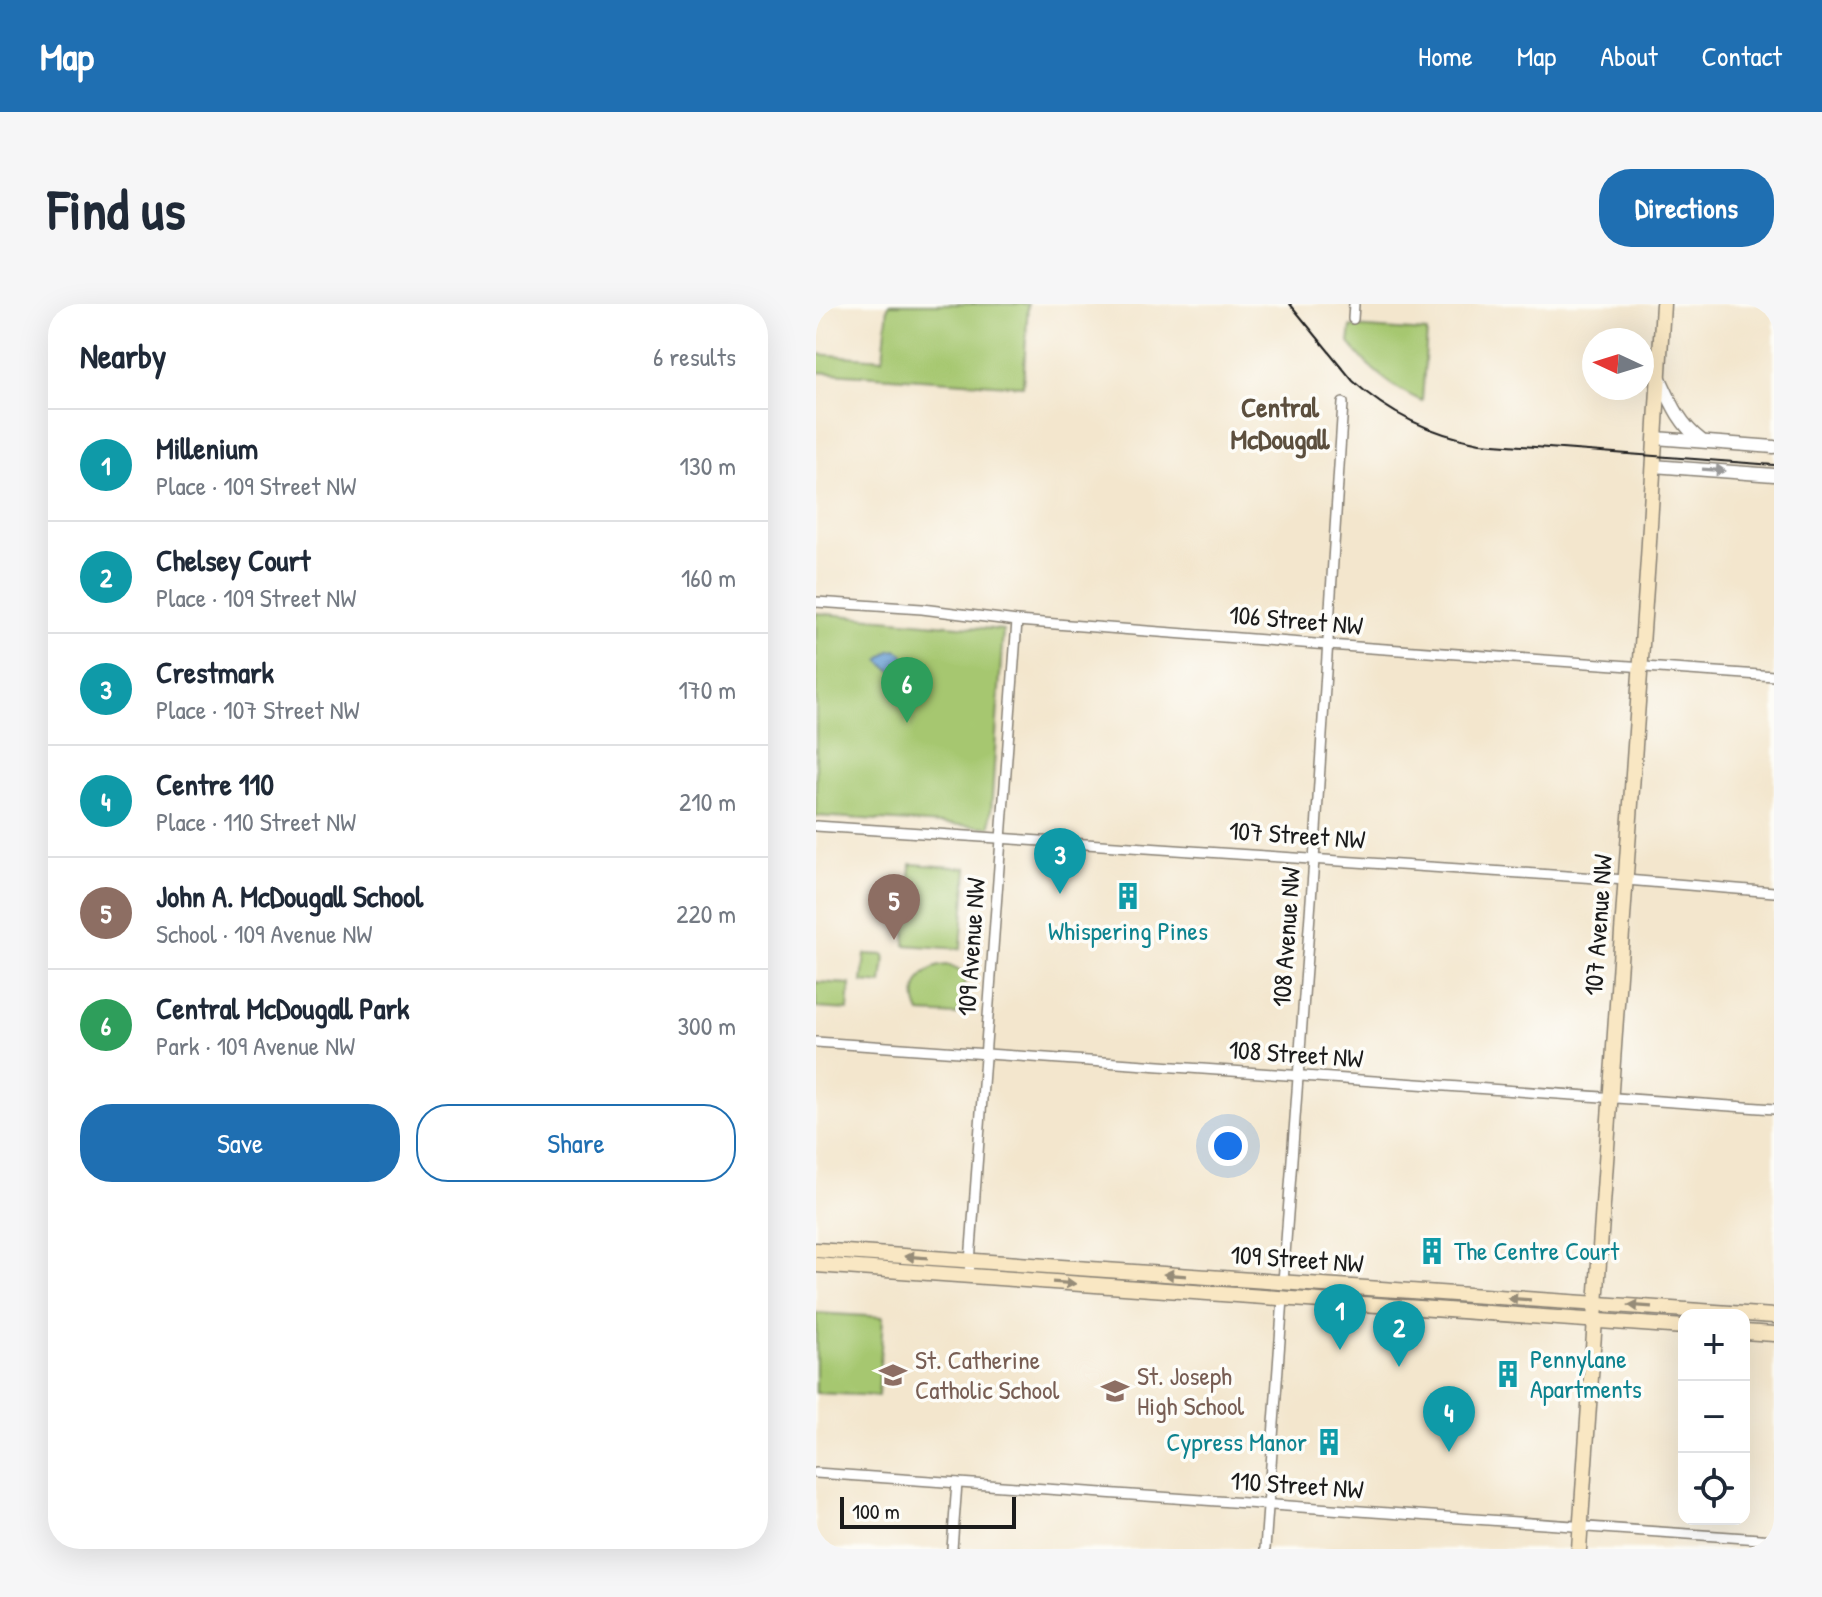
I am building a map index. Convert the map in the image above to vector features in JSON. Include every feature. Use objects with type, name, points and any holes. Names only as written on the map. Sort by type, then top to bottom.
[{"type":"main road","name":"107 Avenue NW","points":[[1579,1549],[1663,304]]},
{"type":"main road","name":"109 Street NW","points":[[816,1250],[1774,1316]]},
{"type":"main road","name":"109 Street NW","points":[[816,1265],[1678,1327]]},
{"type":"main road","points":[[1750,1332],[1774,1334]]},
{"type":"street","points":[[1353,319],[1354,304]]},
{"type":"street","points":[[1658,374],[1681,420],[1689,431],[1704,442]]},
{"type":"street","name":"108 Avenue NW","points":[[1283,1282],[1343,403]]},
{"type":"street","points":[[1655,438],[1774,447]]},
{"type":"street","points":[[1653,466],[1774,475]]},
{"type":"street","name":"106 Street NW","points":[[816,602],[922,609],[1017,621],[1774,676]]},
{"type":"street","name":"109 Avenue NW","points":[[969,1276],[1017,621]]},
{"type":"street","name":"107 Street NW","points":[[816,826],[1774,892]]},
{"type":"street","name":"108 Street NW","points":[[816,1042],[1774,1109]]},
{"type":"street","points":[[1265,1549],[1283,1298]]},
{"type":"street","name":"110 Street NW","points":[[816,1473],[1774,1540]]},
{"type":"street","points":[[952,1549],[957,1483]]},
{"type":"green space","points":[[890,304],[1028,304],[1023,386],[816,372],[816,354],[883,359]]},
{"type":"green space","points":[[1351,327],[1427,332],[1422,401],[1391,384],[1365,361],[1349,343]]},
{"type":"green space","points":[[816,613],[1003,630],[990,827],[816,816]]},
{"type":"green space","points":[[911,864],[967,868],[961,949],[905,945]]},
{"type":"green space","points":[[865,954],[885,955],[882,984],[862,982]]},
{"type":"green space","points":[[948,965],[965,973],[963,1009],[956,1015],[920,1013],[916,996],[920,980],[931,970]]},
{"type":"green space","points":[[816,982],[850,984],[848,1010],[816,1008]]},
{"type":"green space","points":[[816,1313],[883,1317],[878,1396],[816,1393]]},
{"type":"water","points":[[896,650],[905,661],[904,667],[896,672],[879,660]]},
{"type":"tram line","points":[[1290,304],[1353,381],[1367,393],[1412,421],[1445,434],[1480,443],[1774,465]]},
{"type":"place","name":"Central McDougall Park","points":[[907,723]]},
{"type":"place","name":"Crestmark","points":[[1060,894]]},
{"type":"place","name":"Whispering Pines","points":[[1128,896]]},
{"type":"place","name":"John A. McDougall School","points":[[894,940]]},
{"type":"place","name":"The Centre Court","points":[[1432,1251]]},
{"type":"place","name":"Millenium","points":[[1340,1350]]},
{"type":"place","name":"Chelsey Court","points":[[1399,1367]]},
{"type":"place","name":"Pennylane Apartments","points":[[1508,1374]]},
{"type":"place","name":"St. Catherine Catholic School","points":[[893,1375]]},
{"type":"place","name":"St. Joseph High School","points":[[1115,1391]]},
{"type":"place","name":"Cypress Manor","points":[[1329,1442]]},
{"type":"place","name":"Centre 110","points":[[1449,1452]]},
{"type":"district","name":"Central McDougall","points":[[1280,423]]}]
